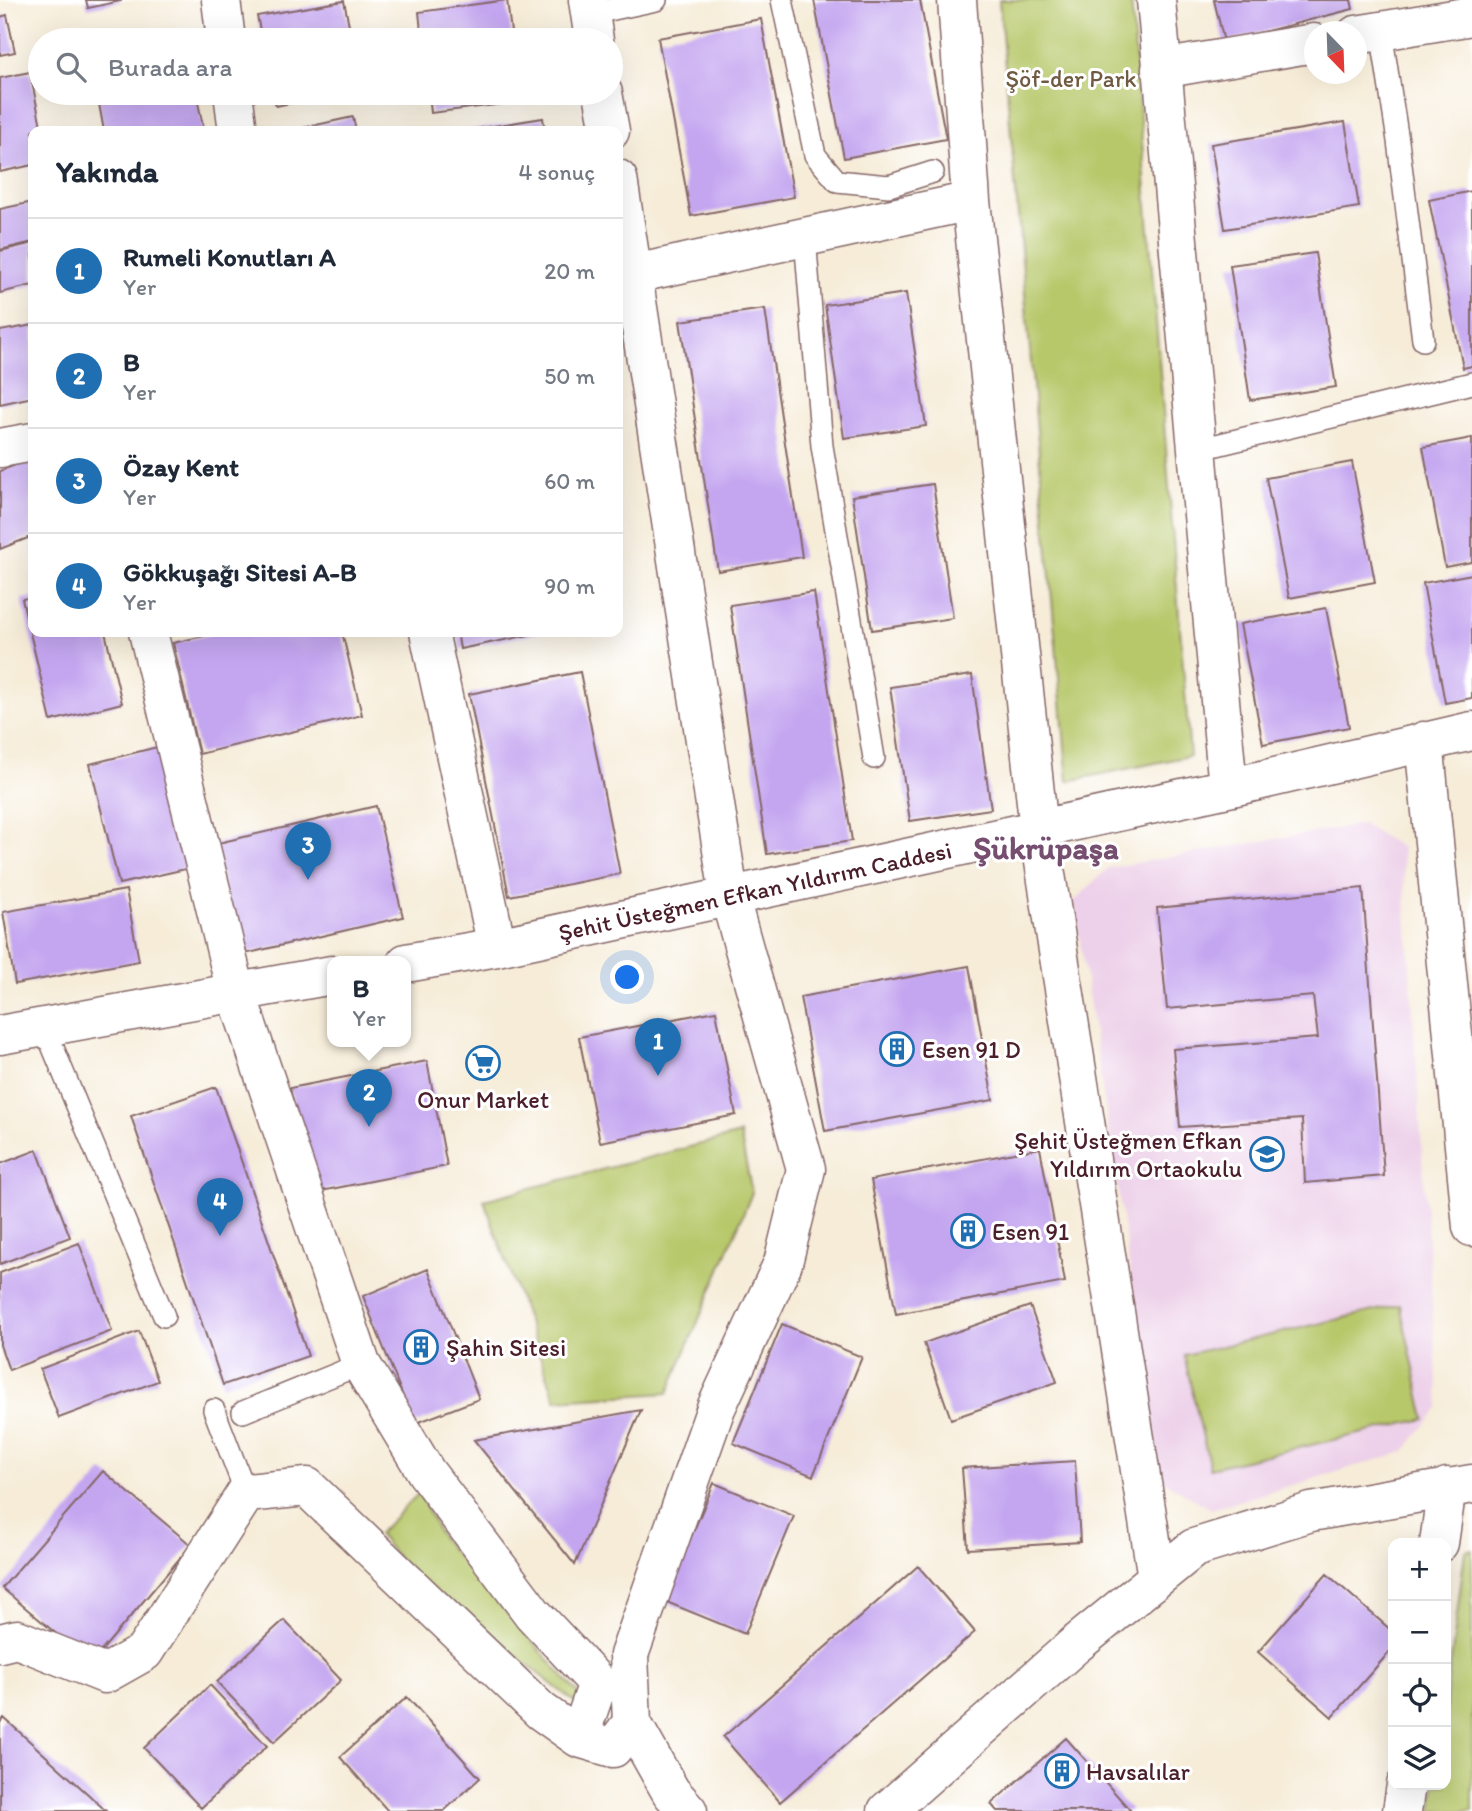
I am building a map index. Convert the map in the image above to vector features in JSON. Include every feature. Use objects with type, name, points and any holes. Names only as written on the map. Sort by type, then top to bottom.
[{"type":"street","points":[[221,0],[224,28]]},
{"type":"street","points":[[957,0],[971,201],[1039,830],[1157,1578]]},
{"type":"street","points":[[1156,0],[1228,788]]},
{"type":"street","points":[[1369,33],[1472,16]]},
{"type":"street","points":[[1161,69],[1304,45]]},
{"type":"street","points":[[235,105],[237,126]]},
{"type":"street","points":[[605,105],[609,126]]},
{"type":"street","points":[[634,274],[971,201]]},
{"type":"street","points":[[623,209],[634,274],[631,341],[729,895],[806,1169],[783,1263],[716,1408],[629,1655],[632,1723],[671,1792],[688,1811]]},
{"type":"street","points":[[0,448],[28,443]]},
{"type":"street","points":[[149,637],[236,992],[361,1364],[426,1472],[533,1614],[598,1683],[579,1738]]},
{"type":"street","points":[[430,637],[497,947]]},
{"type":"street","name":"Şehit Üsteğmen Efkan Yıldırım Caddesi","points":[[411,962],[497,947],[1039,830],[1472,732]]},
{"type":"street","points":[[1424,741],[1472,1227]]},
{"type":"street","points":[[0,1035],[327,976]]},
{"type":"street","points":[[887,1811],[1075,1645],[1194,1548],[1311,1512],[1459,1485],[1441,1538]]},
{"type":"street","points":[[0,1643],[18,1639],[105,1674],[144,1652],[246,1493],[307,1487],[541,1711],[579,1738],[613,1748],[632,1723]]},
{"type":"street","points":[[1402,1811],[1405,1790]]},
{"type":"lane","points":[[591,18],[656,0]]},
{"type":"lane","points":[[782,0],[815,155],[836,181],[889,186],[933,172]]},
{"type":"lane","points":[[1369,33],[1398,141],[1423,340]]},
{"type":"lane","points":[[805,237],[822,446],[874,758]]},
{"type":"lane","points":[[1196,450],[1472,383]]},
{"type":"lane","points":[[44,1027],[164,1316]]},
{"type":"lane","points":[[243,1412],[361,1364]]},
{"type":"lane","points":[[214,1410],[246,1493]]},
{"type":"shaded area","name":"Şehit Üsteğmen Efkan Yıldırım Ortaokulu","points":[[1362,824],[1402,848],[1439,1407],[1404,1452],[1211,1509],[1162,1480],[1074,901],[1108,868]]},
{"type":"green space","name":"Şöf-der Park","points":[[999,0],[1131,0],[1190,756],[1068,781]]},
{"type":"green space","points":[[740,1134],[752,1193],[668,1393],[556,1400],[484,1200]]},
{"type":"green space","points":[[1400,1305],[1425,1419],[1210,1468],[1184,1355]]},
{"type":"green space","points":[[419,1493],[442,1539],[584,1700],[577,1704],[411,1574],[378,1534]]},
{"type":"green space","points":[[1472,1549],[1472,1811],[1432,1811],[1434,1790],[1451,1790],[1451,1661],[1465,1551]]},
{"type":"building","points":[[86,0],[121,0],[121,1],[88,8]]},
{"type":"building","points":[[507,0],[510,28],[421,28],[419,12]]},
{"type":"building","points":[[814,0],[920,0],[946,139],[844,158]]},
{"type":"building","points":[[1214,0],[1351,0],[1353,9],[1224,42]]},
{"type":"building","points":[[344,1],[350,28],[260,28],[257,16]]},
{"type":"building","points":[[7,15],[15,52],[0,55],[0,17]]},
{"type":"building","points":[[761,19],[794,197],[691,216],[658,38]]},
{"type":"building","points":[[28,72],[28,105],[37,105],[41,126],[28,126],[28,166],[0,172],[0,78]]},
{"type":"building","points":[[99,105],[199,105],[203,126],[103,126]]},
{"type":"building","points":[[430,105],[496,105],[431,113]]},
{"type":"building","points":[[353,117],[355,126],[311,126]]},
{"type":"building","points":[[543,118],[544,126],[493,126]]},
{"type":"building","points":[[1345,122],[1359,207],[1225,229],[1211,144]]},
{"type":"building","points":[[1472,191],[1472,366],[1463,368],[1429,200]]},
{"type":"building","points":[[28,203],[28,243],[0,250],[0,209]]},
{"type":"building","points":[[28,244],[28,286],[0,293],[0,251]]},
{"type":"building","points":[[1315,253],[1336,387],[1250,400],[1230,265]]},
{"type":"building","points":[[906,293],[926,426],[844,438],[825,305]]},
{"type":"building","points":[[765,309],[802,557],[718,571],[680,321]]},
{"type":"building","points":[[28,326],[28,398],[0,404],[0,331]]},
{"type":"building","points":[[1472,438],[1472,562],[1445,567],[1423,447]]},
{"type":"building","points":[[28,460],[28,538],[0,549],[0,471]]},
{"type":"building","points":[[1352,462],[1375,582],[1289,598],[1266,478]]},
{"type":"building","points":[[933,484],[953,618],[872,630],[852,496]]},
{"type":"building","points":[[1472,574],[1472,698],[1445,703],[1423,583]]},
{"type":"building","points":[[814,592],[852,841],[767,854],[730,605]]},
{"type":"building","points":[[28,598],[28,624],[22,599]]},
{"type":"building","points":[[1326,608],[1349,727],[1263,744],[1240,624]]},
{"type":"building","points":[[31,637],[106,637],[122,703],[51,721]]},
{"type":"building","points":[[199,637],[343,637],[362,715],[199,754],[173,643]]},
{"type":"building","points":[[458,637],[519,637],[460,649]]},
{"type":"building","points":[[580,672],[620,874],[509,896],[469,694]]},
{"type":"building","points":[[972,675],[991,809],[910,821],[890,687]]},
{"type":"building","points":[[161,746],[190,868],[119,884],[90,764]]},
{"type":"building","points":[[376,806],[403,917],[240,955],[214,844]]},
{"type":"building","points":[[1363,888],[1384,1176],[1305,1183],[1302,1119],[1180,1127],[1173,1049],[1318,1038],[1313,996],[1167,1009],[1157,908]]},
{"type":"building","points":[[126,890],[139,961],[15,984],[3,912]]},
{"type":"building","name":"Esen 91 D","points":[[969,966],[993,1100],[825,1131],[800,997]]},
{"type":"building","points":[[716,1011],[736,1115],[600,1142],[579,1037]]},
{"type":"building","points":[[427,1061],[447,1166],[311,1193],[290,1088]]},
{"type":"building","points":[[216,1087],[308,1356],[223,1385],[131,1116]]},
{"type":"building","name":"Esen 91","points":[[1040,1148],[1065,1282],[896,1314],[871,1180]]},
{"type":"building","points":[[37,1150],[70,1237],[0,1264],[0,1164]]},
{"type":"building","points":[[79,1243],[112,1331],[9,1370],[0,1345],[0,1273]]},
{"type":"building","name":"Şahin Sitesi","points":[[428,1269],[479,1399],[414,1424],[363,1296]]},
{"type":"building","points":[[1030,1306],[1057,1382],[951,1419],[924,1343]]},
{"type":"building","points":[[782,1324],[862,1357],[813,1476],[733,1443]]},
{"type":"building","points":[[139,1331],[158,1381],[59,1418],[40,1369]]},
{"type":"building","points":[[641,1410],[575,1565],[474,1440]]},
{"type":"building","points":[[1075,1461],[1080,1542],[968,1549],[962,1468]]},
{"type":"building","points":[[103,1471],[191,1545],[91,1663],[2,1588]]},
{"type":"building","points":[[714,1483],[794,1516],[745,1634],[664,1601]]},
{"type":"building","points":[[918,1566],[975,1632],[780,1802],[723,1737]]},
{"type":"building","points":[[1327,1574],[1388,1628],[1388,1654],[1332,1717],[1258,1652]]},
{"type":"building","points":[[284,1620],[341,1680],[274,1742],[217,1682]]},
{"type":"building","points":[[210,1685],[267,1746],[201,1808],[144,1748]]},
{"type":"building","points":[[407,1697],[480,1778],[444,1811],[388,1811],[340,1757]]},
{"type":"building","points":[[4,1718],[106,1811],[0,1811],[0,1723]]},
{"type":"building","name":"Havsalılar","points":[[1066,1738],[1131,1811],[997,1811],[991,1804]]},
{"type":"place","name":"Özay Kent","points":[[308,880]]},
{"type":"place","name":"Esen 91 D","points":[[897,1049]]},
{"type":"place","name":"Onur Market","points":[[483,1063]]},
{"type":"place","name":"Rumeli Konutları A","points":[[658,1076]]},
{"type":"place","name":"B","points":[[369,1127]]},
{"type":"place","name":"Şehit Üsteğmen Efkan Yıldırım Ortaokulu","points":[[1267,1154]]},
{"type":"place","name":"Esen 91","points":[[968,1231]]},
{"type":"place","name":"Gökkuşağı Sitesi A-B","points":[[220,1236]]},
{"type":"place","name":"Şahin Sitesi","points":[[421,1347]]},
{"type":"place","name":"Havsalılar","points":[[1062,1771]]},
{"type":"district","name":"Şükrüpaşa","points":[[1046,848]]}]
